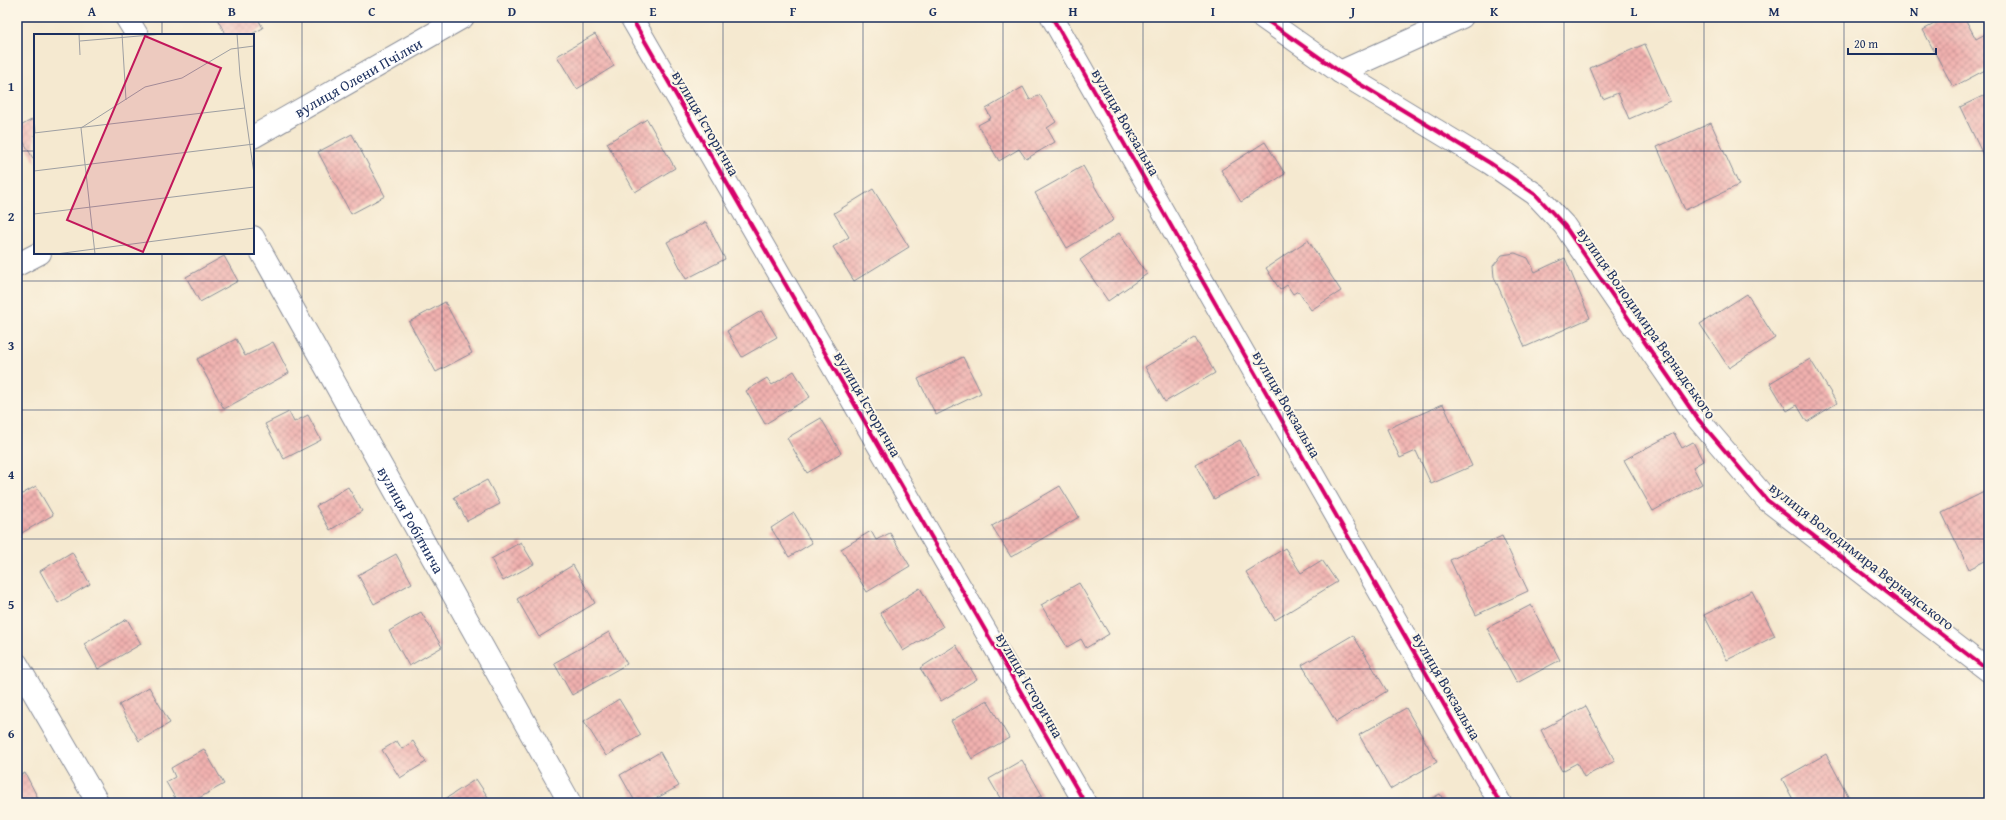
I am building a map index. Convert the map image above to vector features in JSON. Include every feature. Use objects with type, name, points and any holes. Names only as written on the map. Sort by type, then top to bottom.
[{"type":"street","points":[[126,17],[136,34]]},
{"type":"street","name":"вулиця Олени Пчілки","points":[[254,136],[463,17]]},
{"type":"street","name":"вулиця Історична","points":[[630,17],[1084,803]]},
{"type":"street","name":"вулиця Вокзальна","points":[[1052,17],[1500,803]]},
{"type":"street","name":"вулиця Володимира Вернадського","points":[[1262,17],[1340,72],[1490,162],[1536,194],[1564,225],[1696,418],[1767,500],[1989,671]]},
{"type":"street","points":[[1340,72],[1462,17]]},
{"type":"street","name":"вулиця Робітнича","points":[[254,239],[570,803]]},
{"type":"street","points":[[17,265],[38,254]]},
{"type":"street","points":[[17,664],[98,803]]},
{"type":"building","points":[[216,17],[257,17],[263,28],[252,34],[225,34]]},
{"type":"building","points":[[1947,17],[1964,17],[1976,39],[1989,32],[1989,68],[1953,87],[1923,30]]},
{"type":"building","points":[[595,34],[614,66],[577,89],[557,56]]},
{"type":"building","points":[[1645,44],[1670,101],[1629,119],[1618,93],[1603,99],[1590,68]]},
{"type":"building","points":[[1023,87],[1030,100],[1040,95],[1056,122],[1047,128],[1055,142],[1026,159],[1019,149],[999,161],[978,125],[991,118],[986,109]]},
{"type":"building","points":[[1989,93],[1989,167],[1960,107]]},
{"type":"building","points":[[34,119],[34,160],[17,130],[17,128]]},
{"type":"building","points":[[647,119],[675,168],[635,192],[607,143]]},
{"type":"building","points":[[1711,123],[1739,185],[1685,210],[1657,147]]},
{"type":"building","points":[[352,134],[385,196],[351,214],[318,152]]},
{"type":"building","points":[[1265,142],[1285,174],[1241,202],[1221,170]]},
{"type":"building","points":[[1083,166],[1114,220],[1067,248],[1035,193]]},
{"type":"building","points":[[873,189],[909,247],[854,281],[833,247],[849,237],[834,213]]},
{"type":"building","points":[[706,222],[725,259],[686,279],[667,242]]},
{"type":"building","points":[[1119,233],[1147,274],[1108,301],[1080,260]]},
{"type":"building","points":[[1308,240],[1341,291],[1311,310],[1298,291],[1293,294],[1287,285],[1280,290],[1266,268]]},
{"type":"building","points":[[1515,253],[1528,258],[1535,272],[1565,258],[1590,318],[1525,347],[1494,277],[1493,266],[1502,255]]},
{"type":"building","points":[[224,256],[238,281],[200,302],[186,277]]},
{"type":"building","points":[[1747,294],[1775,338],[1729,368],[1700,324]]},
{"type":"building","points":[[445,302],[472,353],[436,372],[409,322]]},
{"type":"building","points":[[761,311],[777,337],[742,357],[727,331]]},
{"type":"building","points":[[1195,338],[1215,373],[1165,402],[1145,367]]},
{"type":"building","points":[[236,339],[245,356],[273,342],[289,373],[224,409],[197,359]]},
{"type":"building","points":[[963,357],[981,393],[936,415],[918,379]]},
{"type":"building","points":[[1810,359],[1837,403],[1807,422],[1797,405],[1787,411],[1770,383]]},
{"type":"building","points":[[794,371],[810,397],[765,424],[746,391],[767,378],[772,385]]},
{"type":"building","points":[[1443,404],[1472,466],[1431,484],[1416,451],[1400,458],[1387,429]]},
{"type":"building","points":[[289,412],[294,422],[308,415],[321,440],[284,459],[265,424]]},
{"type":"building","points":[[821,418],[841,453],[807,473],[787,438]]},
{"type":"building","points":[[1674,433],[1682,448],[1693,442],[1703,461],[1693,467],[1702,484],[1653,511],[1624,460]]},
{"type":"building","points":[[1240,440],[1259,475],[1214,499],[1195,464]]},
{"type":"building","points":[[487,480],[500,504],[467,521],[454,497]]},
{"type":"building","points":[[36,486],[53,515],[20,534],[17,529],[17,497]]},
{"type":"building","points":[[1060,486],[1079,517],[1011,557],[992,526]]},
{"type":"building","points":[[348,487],[362,511],[330,530],[316,506]]},
{"type":"building","points":[[1984,492],[1989,503],[1989,559],[1969,569],[1942,513]]},
{"type":"building","points":[[794,513],[812,543],[789,557],[771,528]]},
{"type":"building","points":[[871,531],[876,540],[890,533],[910,566],[867,592],[841,549]]},
{"type":"building","points":[[1502,536],[1528,591],[1476,615],[1450,560]]},
{"type":"building","points":[[521,542],[534,564],[503,581],[491,559]]},
{"type":"building","points":[[1285,548],[1301,573],[1322,560],[1337,582],[1275,620],[1246,572]]},
{"type":"building","points":[[72,552],[90,584],[58,603],[40,571]]},
{"type":"building","points":[[396,554],[412,583],[374,604],[358,575]]},
{"type":"building","points":[[573,565],[595,603],[539,637],[517,599]]},
{"type":"building","points":[[1079,583],[1109,634],[1086,648],[1081,639],[1067,647],[1041,605]]},
{"type":"building","points":[[920,588],[943,627],[903,651],[880,613]]},
{"type":"building","points":[[1752,591],[1775,636],[1727,660],[1704,615]]},
{"type":"building","points":[[1531,605],[1560,660],[1517,683],[1487,628]]},
{"type":"building","points":[[421,612],[442,647],[409,666],[389,631]]},
{"type":"building","points":[[127,619],[141,644],[98,669],[84,644]]},
{"type":"building","points":[[609,632],[627,664],[572,695],[554,663]]},
{"type":"building","points":[[1353,635],[1387,691],[1336,722],[1302,665]]},
{"type":"building","points":[[956,645],[977,679],[941,701],[920,668]]},
{"type":"building","points":[[149,687],[170,723],[139,741],[119,705]]},
{"type":"building","points":[[619,699],[641,735],[606,756],[584,721]]},
{"type":"building","points":[[987,700],[1009,738],[972,759],[951,721]]},
{"type":"building","points":[[1586,706],[1615,761],[1584,777],[1577,763],[1562,771],[1541,730]]},
{"type":"building","points":[[1406,708],[1437,762],[1390,789],[1359,735]]},
{"type":"building","points":[[397,741],[402,749],[413,741],[426,762],[400,778],[382,750]]},
{"type":"building","points":[[204,749],[224,784],[190,803],[178,803],[166,782],[175,777],[171,768]]},
{"type":"building","points":[[660,752],[679,786],[648,803],[636,803],[620,775]]},
{"type":"building","points":[[1826,754],[1852,803],[1795,803],[1782,779]]},
{"type":"building","points":[[1022,760],[1042,795],[1028,803],[1003,803],[989,779]]},
{"type":"building","points":[[25,773],[39,800],[32,803],[17,803],[17,777]]},
{"type":"building","points":[[476,779],[492,803],[439,803]]},
{"type":"building","points":[[1440,794],[1445,803],[1423,803]]},
{"type":"cycle path","points":[[631,17],[1085,803]]},
{"type":"cycle path","points":[[1052,17],[1500,803]]},
{"type":"cycle path","points":[[1262,17],[1340,72],[1490,163],[1535,194],[1564,225],[1697,418],[1767,500],[1989,671]]}]
